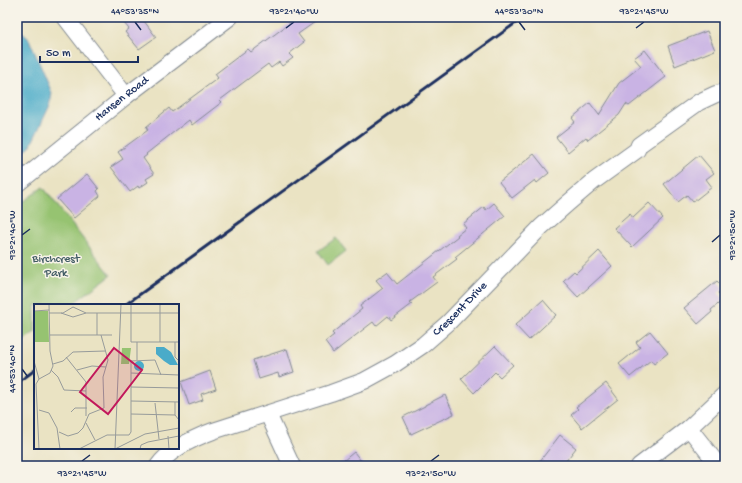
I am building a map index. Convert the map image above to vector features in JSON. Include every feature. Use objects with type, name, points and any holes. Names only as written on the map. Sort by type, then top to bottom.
[{"type":"street","points":[[65,17],[126,96]]},
{"type":"street","name":"Hansen Road","points":[[17,184],[126,96],[230,17]]},
{"type":"street","name":"Crescent Drive","points":[[179,448],[194,438],[213,431],[364,381],[394,364],[423,345],[448,322],[541,227],[594,181],[637,150],[639,145],[699,102],[716,94],[725,92]]},
{"type":"street","points":[[639,466],[689,428],[725,394]]},
{"type":"street","points":[[268,414],[292,466]]},
{"type":"street","points":[[689,428],[719,466]]},
{"type":"street","name":"Crescent Drive","points":[[158,466],[178,449]]},
{"type":"green space","name":"Birchcrest Park","points":[[43,187],[111,275],[72,304],[34,304],[34,333],[17,345],[17,206]]},
{"type":"green space","points":[[336,238],[346,251],[328,265],[318,251]]},
{"type":"water","points":[[17,28],[29,39],[52,93],[50,105],[30,147],[17,154]]},
{"type":"building","points":[[119,17],[141,17],[156,37],[139,49],[125,32],[129,29]]},
{"type":"building","points":[[298,17],[322,17],[298,34],[304,42],[289,54],[293,58],[282,66],[279,62],[271,68],[268,64],[220,100],[222,102],[192,125],[189,120],[146,154],[147,155],[143,158],[154,174],[146,179],[148,182],[139,188],[138,186],[130,192],[111,167],[123,159],[118,152],[148,130],[146,127],[169,108],[172,112],[218,78],[215,74],[248,49],[251,52]]},
{"type":"building","points":[[707,31],[715,50],[675,66],[668,46]]},
{"type":"building","points":[[645,50],[666,77],[629,106],[626,104],[619,115],[588,140],[586,137],[568,152],[556,137],[575,122],[572,118],[590,103],[599,115],[619,83],[641,66],[634,58]]},
{"type":"building","points":[[534,154],[549,173],[537,183],[535,180],[512,198],[499,182]]},
{"type":"building","points":[[699,155],[714,173],[706,179],[712,187],[693,202],[687,195],[678,202],[664,184]]},
{"type":"building","points":[[87,174],[99,189],[97,191],[100,196],[74,218],[57,199]]},
{"type":"building","points":[[494,203],[505,216],[455,257],[457,259],[433,277],[437,282],[410,302],[412,304],[391,320],[388,316],[376,326],[373,322],[333,353],[325,342],[334,335],[332,333],[362,309],[360,306],[383,288],[376,280],[387,272],[397,284],[458,236],[457,235],[466,228],[463,224],[484,207],[486,210]]},
{"type":"building","points":[[649,203],[663,218],[632,247],[614,228],[630,214],[633,218]]},
{"type":"building","points":[[599,251],[612,266],[578,297],[563,281],[574,271],[576,273]]},
{"type":"building","points":[[717,281],[724,288],[718,293],[724,299],[698,324],[684,308]]},
{"type":"building","points":[[543,300],[556,315],[529,340],[515,325]]},
{"type":"building","points":[[650,331],[668,353],[654,364],[651,360],[630,377],[619,364],[640,347],[636,342]]},
{"type":"building","points":[[495,346],[513,365],[500,377],[495,372],[474,393],[461,379]]},
{"type":"building","points":[[287,349],[294,372],[279,377],[278,373],[259,379],[253,360]]},
{"type":"building","points":[[210,371],[216,389],[201,394],[203,400],[189,405],[181,382]]},
{"type":"building","points":[[606,383],[618,399],[582,428],[571,415],[578,409],[576,407]]},
{"type":"building","points":[[445,395],[454,414],[411,434],[403,417]]},
{"type":"building","points":[[560,435],[576,448],[562,466],[536,466]]},
{"type":"building","points":[[354,452],[365,466],[337,466]]},
{"type":"railway","points":[[126,304],[524,17]]},
{"type":"railway","points":[[17,383],[34,371]]}]
